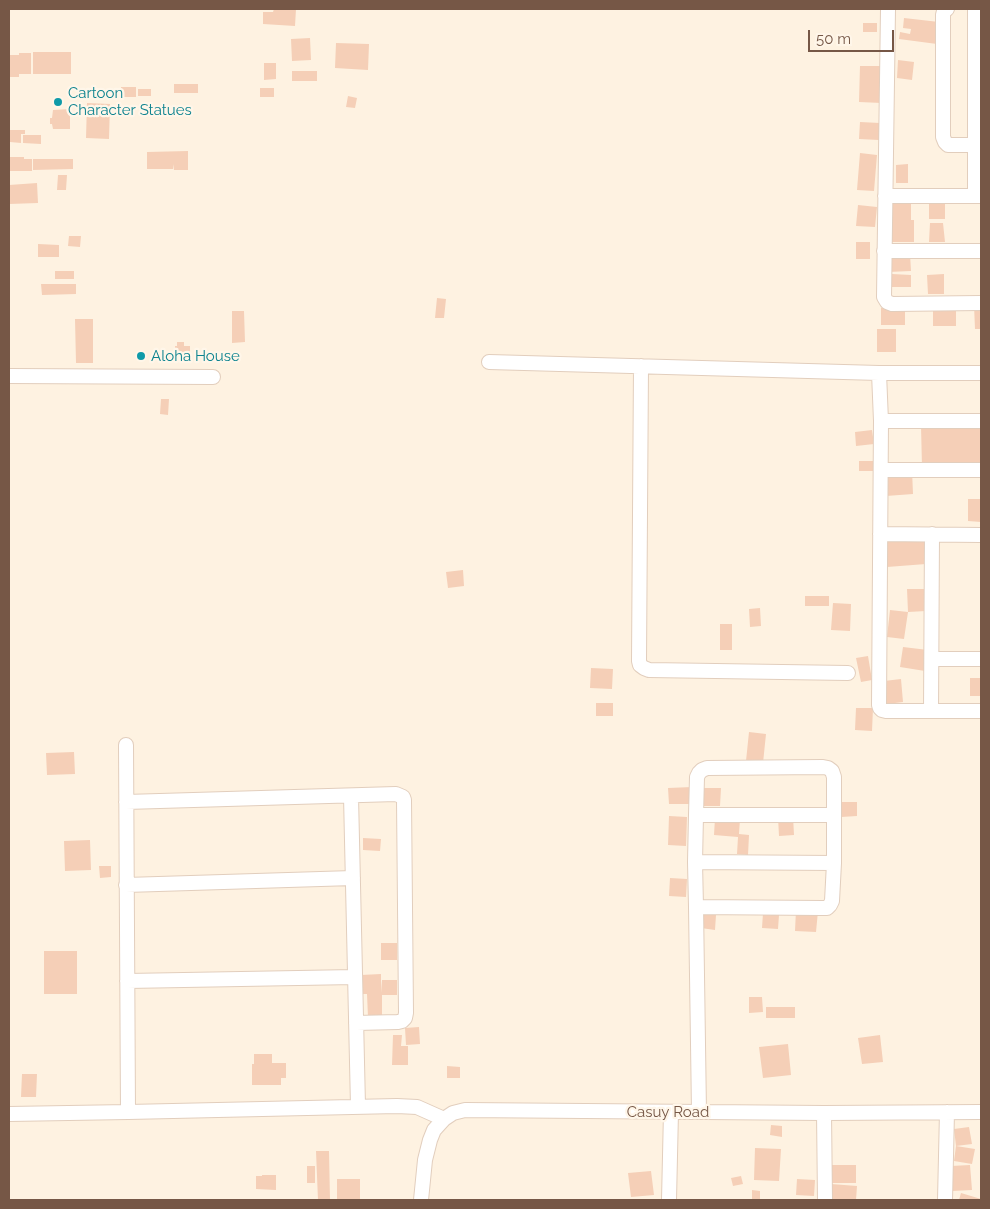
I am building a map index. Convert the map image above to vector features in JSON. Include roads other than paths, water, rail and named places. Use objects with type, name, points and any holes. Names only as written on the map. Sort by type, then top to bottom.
[{"type":"street","points":[[888,9],[884,297],[889,304],[981,303]]},
{"type":"street","points":[[947,9],[943,15],[943,137],[948,145],[975,145]]},
{"type":"street","points":[[885,196],[978,196],[975,145],[975,9]]},
{"type":"street","points":[[884,251],[981,251]]},
{"type":"street","points":[[489,362],[879,373],[981,373]]},
{"type":"street","points":[[641,366],[640,665],[649,670],[848,673]]},
{"type":"street","points":[[879,373],[881,420],[879,705],[882,710],[886,711],[981,711]]},
{"type":"street","points":[[9,376],[213,377]]},
{"type":"street","points":[[881,420],[981,421]]},
{"type":"street","points":[[881,470],[981,470]]},
{"type":"street","points":[[880,534],[981,535]]},
{"type":"street","points":[[931,711],[932,534]]},
{"type":"street","points":[[932,659],[981,659]]},
{"type":"street","points":[[126,745],[128,1112]]},
{"type":"street","points":[[696,907],[827,908],[832,901],[834,862],[834,777],[832,771],[823,767],[707,768],[702,770],[697,777],[695,862],[699,1112]]},
{"type":"street","points":[[126,802],[396,794],[403,797],[405,1018],[398,1022],[356,1024]]},
{"type":"street","points":[[352,796],[358,1106]]},
{"type":"street","points":[[696,814],[834,815]]},
{"type":"street","points":[[695,862],[834,862]]},
{"type":"street","points":[[126,885],[353,878]]},
{"type":"street","points":[[127,981],[355,977]]},
{"type":"street","points":[[9,1114],[407,1106],[426,1110],[444,1119],[434,1130],[424,1160],[421,1200]]},
{"type":"street","name":"Casuy Road","points":[[444,1119],[453,1113],[465,1110],[824,1113],[981,1112]]},
{"type":"street","points":[[669,1200],[671,1112]]},
{"type":"street","points":[[945,1200],[947,1112]]},
{"type":"street","points":[[824,1113],[824,1200]]},
{"type":"place","name":"Cartoon Character Statues","points":[[58,102]]},
{"type":"place","name":"Aloha House","points":[[141,356]]}]
